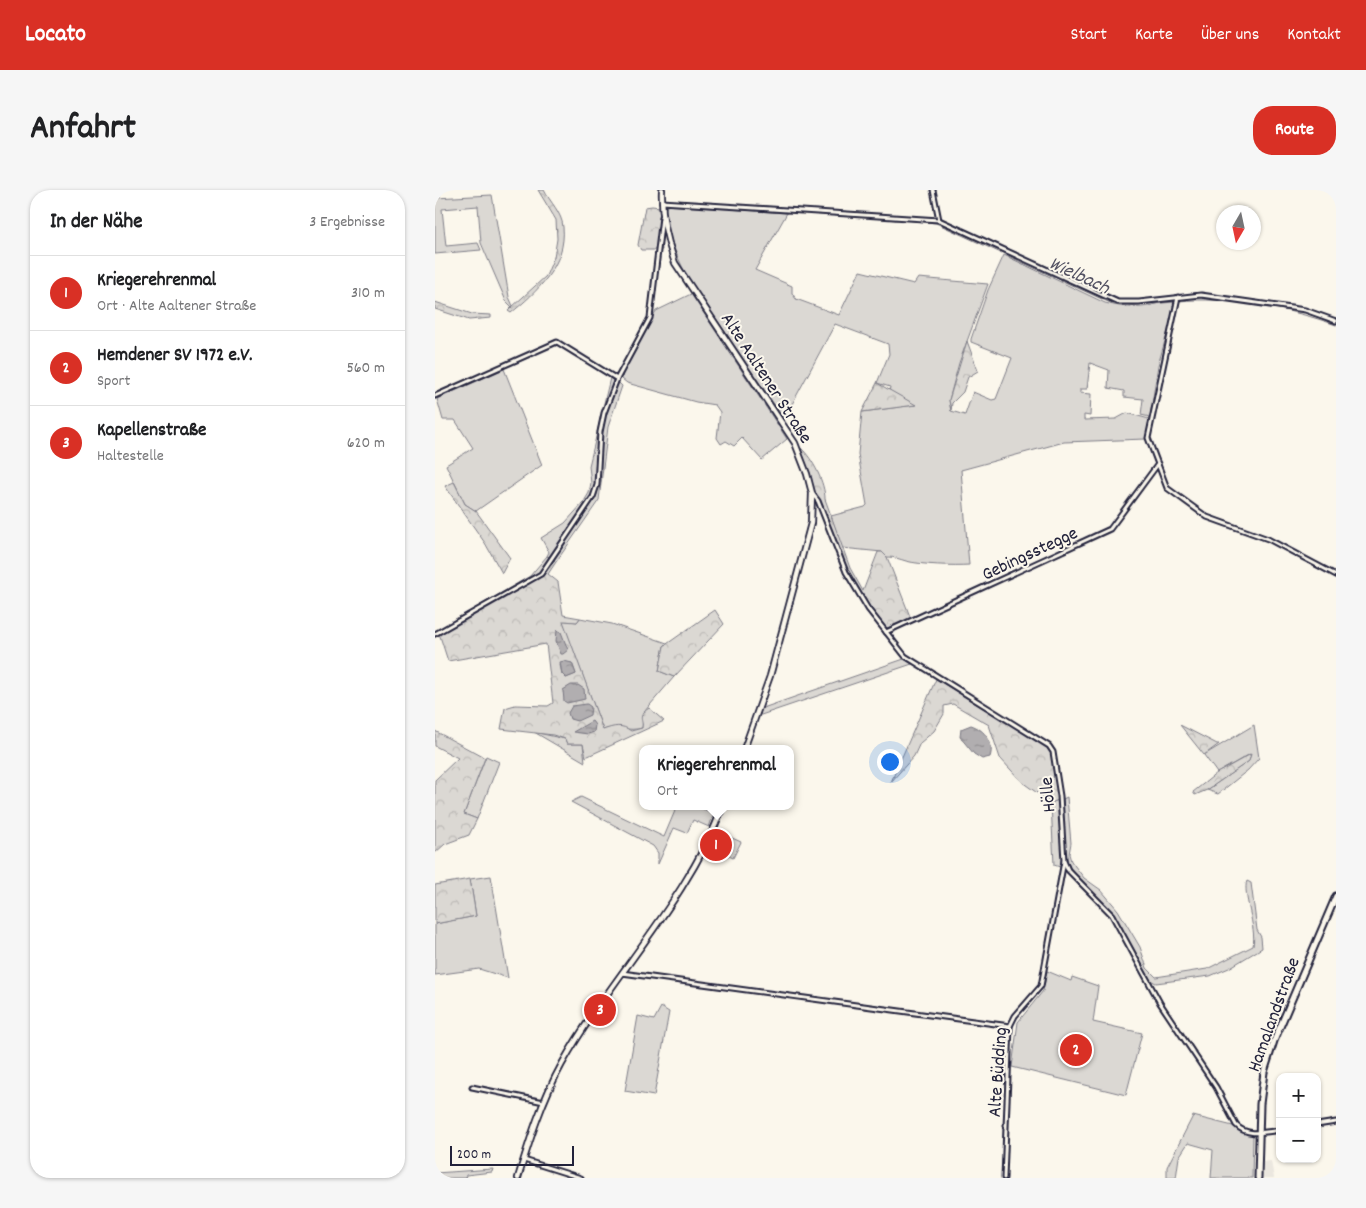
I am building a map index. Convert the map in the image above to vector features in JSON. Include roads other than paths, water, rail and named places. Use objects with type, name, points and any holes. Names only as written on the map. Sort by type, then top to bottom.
[{"type":"main road","name":"Hamalandstraße","points":[[1258,1178],[1260,1104],[1269,1055],[1336,896]]},
{"type":"street","name":"Alte Aaltener Straße","points":[[662,190],[662,217],[675,263],[795,443],[807,474],[811,492],[809,537],[770,676],[745,745]]},
{"type":"street","points":[[933,190],[939,220]]},
{"type":"street","points":[[662,202],[939,220],[1110,300],[1133,303],[1201,295],[1305,310],[1336,321]]},
{"type":"street","points":[[435,634],[541,574],[593,497],[597,485],[601,426],[617,379],[650,318],[662,217]]},
{"type":"street","points":[[1178,297],[1148,438],[1167,488],[1207,517],[1268,539],[1336,575]]},
{"type":"street","points":[[435,396],[557,342],[617,379]]},
{"type":"street","name":"Gebingsstegge","points":[[886,632],[1110,529],[1158,464]]},
{"type":"street","name":"Hölle","points":[[811,492],[819,501],[846,572],[868,609],[905,656],[1049,746],[1053,752],[1060,796],[1064,861]]},
{"type":"street","points":[[518,1178],[544,1102],[561,1065],[697,862],[721,810]]},
{"type":"street","points":[[1064,861],[1068,870],[1112,915],[1160,1003],[1216,1087],[1237,1125],[1245,1132],[1276,1130]]},
{"type":"street","name":"Alte Büdding","points":[[1005,1178],[1010,1026],[1015,1016],[1041,986],[1064,861]]},
{"type":"street","points":[[622,973],[1010,1026]]},
{"type":"street","points":[[472,1087],[544,1102]]},
{"type":"street","points":[[1321,1124],[1336,1122]]},
{"type":"street","points":[[524,1160],[581,1178]]},
{"type":"water","points":[[557,630],[561,632],[568,650],[563,654],[561,654],[556,641]]},
{"type":"water","points":[[560,662],[572,663],[576,674],[566,678],[562,674]]},
{"type":"water","points":[[571,685],[578,685],[584,689],[585,699],[567,703],[564,701],[563,690]]},
{"type":"water","points":[[587,704],[591,707],[590,715],[577,721],[570,719],[568,713],[572,706]]},
{"type":"water","points":[[592,721],[595,725],[594,732],[588,734],[573,732]]},
{"type":"water","points":[[971,725],[984,733],[990,742],[990,757],[982,759],[974,754],[960,737],[961,729]]},
{"type":"waterway","name":"Wielbach","points":[[876,218],[897,220]]},
{"type":"waterway","name":"Wielbach","points":[[904,220],[936,223],[1001,253]]},
{"type":"waterway","name":"Wielbach","points":[[1006,255],[1115,305],[1127,306],[1174,302]]},
{"type":"waterway","name":"Wielbach","points":[[1179,301],[1217,300],[1259,305],[1300,314],[1336,325]]},
{"type":"place","name":"Kriegerehrenmal","points":[[716,845]]},
{"type":"place","name":"Kapellenstraße","points":[[600,1010]]},
{"type":"place","name":"Hemdener SV 1972 e.V.","points":[[1076,1050]]}]
